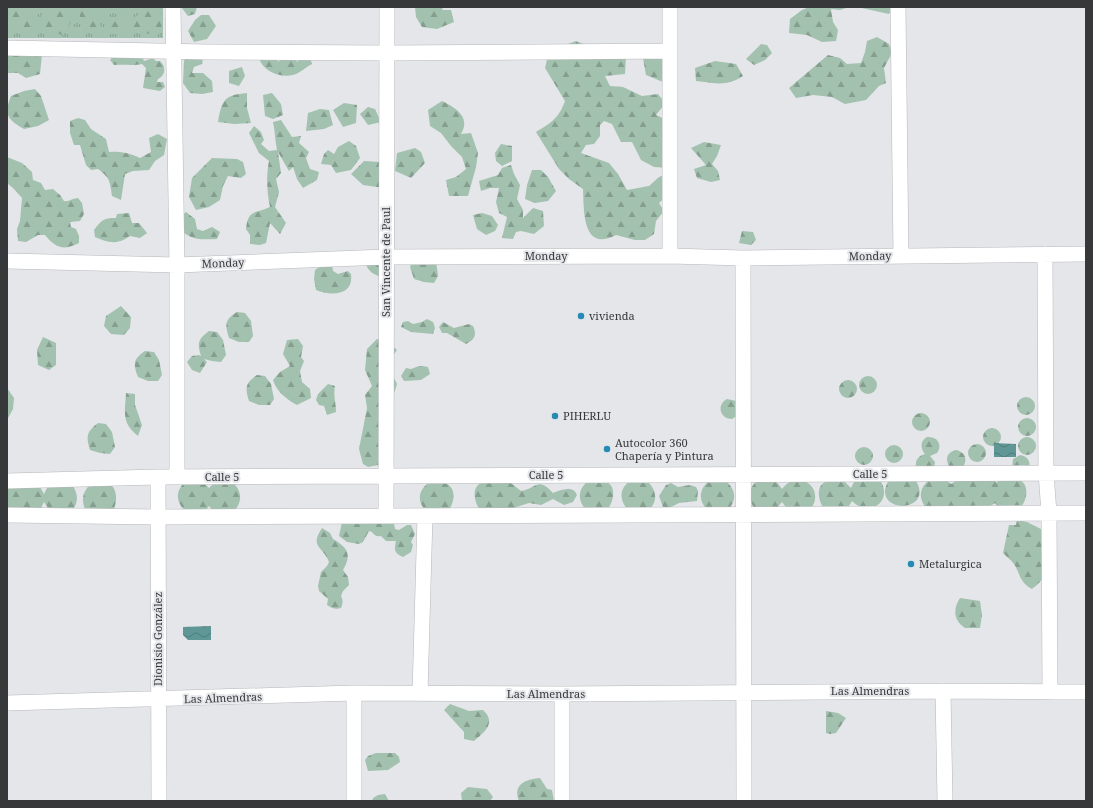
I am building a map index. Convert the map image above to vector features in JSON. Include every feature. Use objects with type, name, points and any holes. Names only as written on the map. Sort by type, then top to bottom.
[{"type":"street","points":[[173,7],[177,265],[177,477]]},
{"type":"street","name":"San Vincente de Paul","points":[[386,516],[387,7]]},
{"type":"street","points":[[670,7],[670,256]]},
{"type":"street","points":[[898,7],[901,256]]},
{"type":"street","points":[[7,48],[387,53],[670,51]]},
{"type":"street","points":[[1045,254],[1046,473],[1049,513],[1050,692]]},
{"type":"street","name":"Monday","points":[[7,261],[177,265],[386,257],[670,256],[743,258],[1086,254]]},
{"type":"street","points":[[743,258],[744,801]]},
{"type":"street","name":"Calle 5","points":[[7,481],[158,477],[1086,473]]},
{"type":"street","name":"Dionisio González","points":[[158,477],[159,801]]},
{"type":"street","points":[[7,515],[158,517],[1086,513]]},
{"type":"street","points":[[420,693],[425,516]]},
{"type":"street","points":[[943,690],[945,801]]},
{"type":"street","name":"Las Almendras","points":[[7,703],[158,700],[354,693],[562,694],[943,690],[1086,692]]},
{"type":"street","points":[[354,693],[354,801]]},
{"type":"street","points":[[562,694],[562,801]]},
{"type":"green space","points":[[7,7],[163,7],[163,38],[7,38]]},
{"type":"green space","points":[[7,7],[22,7],[31,15],[33,25],[26,31],[7,31]]},
{"type":"green space","points":[[46,7],[64,7],[74,17],[63,35],[49,32],[39,20]]},
{"type":"green space","points":[[87,7],[95,8],[101,27],[94,34],[82,25],[79,12]]},
{"type":"green space","points":[[181,7],[197,7],[195,14],[188,16]]},
{"type":"green space","points":[[415,7],[443,7],[442,10],[451,10],[454,22],[437,29],[422,27],[416,17]]},
{"type":"green space","points":[[809,7],[849,7],[840,10],[831,9],[833,22],[838,30],[836,41],[822,42],[807,35],[789,33],[790,19],[802,10]]},
{"type":"green space","points":[[857,7],[893,7],[889,14]]},
{"type":"green space","points":[[149,10],[163,14],[163,24],[157,33],[142,34],[129,26],[122,34],[107,34],[106,25],[117,19],[129,21],[141,13]]},
{"type":"green space","points":[[201,15],[209,15],[216,26],[207,39],[194,42],[188,31],[195,20]]},
{"type":"green space","points":[[877,37],[889,44],[892,53],[884,68],[886,83],[879,86],[866,100],[845,104],[832,97],[813,95],[796,98],[789,88],[828,55],[840,58],[847,64],[861,63],[867,41]]},
{"type":"green space","points":[[576,41],[601,51],[626,56],[625,74],[605,76],[610,86],[623,87],[642,96],[658,94],[663,100],[664,105],[656,115],[669,121],[669,168],[654,167],[641,160],[632,142],[621,142],[612,124],[604,121],[600,125],[600,136],[594,144],[586,145],[581,153],[609,163],[618,174],[627,190],[649,186],[659,177],[666,174],[669,194],[659,203],[664,211],[656,221],[654,234],[645,240],[635,240],[616,235],[605,239],[597,238],[591,234],[587,227],[585,218],[583,189],[569,179],[559,169],[536,132],[554,120],[563,107],[565,101],[545,68],[549,51]]},
{"type":"green space","points":[[761,44],[767,45],[772,53],[765,60],[754,65],[746,59]]},
{"type":"green space","points":[[7,48],[42,54],[40,74],[26,78],[18,73],[7,73]]},
{"type":"green space","points":[[189,50],[204,52],[202,64],[194,67],[192,73],[203,73],[212,81],[213,92],[202,94],[190,93],[183,83],[184,61]]},
{"type":"green space","points":[[116,52],[140,52],[144,61],[153,58],[156,61],[160,61],[164,68],[164,73],[157,82],[163,82],[165,87],[160,91],[143,88],[146,68],[142,64],[114,65],[110,60]]},
{"type":"green space","points":[[664,53],[663,82],[646,75],[643,58]]},
{"type":"green space","points":[[309,54],[312,64],[298,73],[288,76],[277,74],[268,70],[261,63],[259,58],[276,56],[278,62],[283,57],[289,55],[298,62],[299,56]]},
{"type":"green space","points":[[715,61],[736,64],[743,76],[732,82],[726,83],[696,81],[695,68]]},
{"type":"green space","points":[[242,67],[245,76],[239,86],[229,83],[229,71]]},
{"type":"green space","points":[[35,89],[41,96],[49,120],[38,126],[24,129],[11,120],[8,116],[7,108],[11,96]]},
{"type":"green space","points":[[247,93],[247,108],[251,123],[234,124],[218,122],[221,108],[225,100],[233,95]]},
{"type":"green space","points":[[272,93],[281,104],[283,115],[273,119],[265,116],[263,95]]},
{"type":"green space","points":[[442,101],[457,110],[463,118],[464,128],[461,134],[471,133],[478,153],[476,167],[468,196],[449,196],[446,180],[456,177],[466,169],[462,157],[441,133],[430,126],[428,110]]},
{"type":"green space","points":[[344,103],[357,105],[356,123],[343,127],[333,110]]},
{"type":"green space","points":[[368,107],[375,109],[381,122],[368,125],[360,114]]},
{"type":"green space","points":[[320,109],[329,110],[333,125],[324,129],[306,131],[308,113]]},
{"type":"green space","points":[[78,118],[85,120],[91,129],[106,139],[109,152],[125,153],[140,158],[151,152],[149,138],[158,134],[167,139],[164,155],[155,161],[149,170],[133,171],[125,174],[121,200],[112,196],[110,183],[105,175],[98,169],[91,170],[86,165],[80,145],[74,145],[70,133],[70,121]]},
{"type":"green space","points":[[281,120],[292,137],[301,136],[299,143],[309,152],[306,158],[310,169],[319,172],[317,180],[303,188],[297,179],[293,167],[289,171],[278,152],[281,173],[276,179],[279,192],[275,207],[286,223],[280,234],[270,223],[266,243],[260,245],[250,244],[250,235],[246,229],[248,218],[253,213],[270,207],[267,184],[269,161],[259,153],[249,133],[254,126],[261,132],[264,140],[261,144],[269,151],[277,150],[273,122]]},
{"type":"green space","points":[[349,141],[356,146],[360,158],[351,170],[336,173],[331,165],[321,164],[324,154],[328,150],[334,154],[338,147]]},
{"type":"green space","points":[[704,142],[721,145],[712,164],[718,171],[720,180],[711,182],[697,178],[694,169],[706,165],[691,148]]},
{"type":"green space","points":[[501,144],[512,146],[512,161],[502,166],[496,161],[495,153]]},
{"type":"green space","points":[[415,148],[421,152],[425,163],[411,178],[395,171],[397,153]]},
{"type":"green space","points":[[7,157],[22,163],[32,172],[33,180],[41,183],[45,190],[53,189],[64,201],[78,198],[82,203],[84,214],[80,221],[70,222],[71,227],[76,229],[79,236],[79,243],[68,247],[60,247],[53,243],[45,235],[38,235],[26,242],[18,241],[17,229],[20,221],[22,198],[7,183]]},
{"type":"green space","points":[[212,158],[237,159],[243,162],[246,174],[241,178],[228,176],[223,186],[220,200],[209,207],[196,210],[189,197],[192,178]]},
{"type":"green space","points":[[364,161],[380,162],[384,188],[363,185],[351,174]]},
{"type":"green space","points":[[511,165],[520,185],[517,199],[523,210],[523,218],[533,208],[543,211],[544,226],[534,234],[521,231],[516,232],[513,239],[502,238],[507,217],[499,213],[496,202],[499,188],[490,188],[481,191],[479,181],[498,175],[502,168]]},
{"type":"green space","points":[[532,170],[541,170],[548,177],[556,191],[548,201],[535,203],[525,199],[527,185]]},
{"type":"green space","points":[[186,212],[195,219],[197,229],[203,231],[212,227],[220,232],[217,239],[193,238],[179,229],[174,223]]},
{"type":"green space","points":[[129,213],[132,223],[139,223],[147,233],[140,238],[130,236],[117,242],[104,241],[95,237],[94,230],[103,220],[108,218],[116,218],[117,214]]},
{"type":"green space","points":[[482,213],[492,216],[498,225],[495,231],[486,235],[477,229],[473,215]]},
{"type":"green space","points":[[742,231],[753,232],[756,240],[751,245],[739,243]]},
{"type":"green space","points":[[376,250],[384,278],[371,272],[364,261]]},
{"type":"green space","points":[[414,257],[436,261],[438,276],[434,283],[414,279],[410,267]]},
{"type":"green space","points":[[324,264],[332,264],[333,271],[338,274],[348,271],[351,274],[349,287],[340,292],[334,293],[316,290],[314,279],[315,270]]},
{"type":"green space","points":[[121,306],[131,317],[130,328],[124,335],[111,334],[104,326],[106,316]]},
{"type":"green space","points":[[237,312],[245,313],[251,321],[253,336],[249,342],[239,342],[229,338],[226,326],[228,320]]},
{"type":"green space","points":[[427,319],[433,322],[435,328],[433,334],[411,332],[401,327],[403,322],[408,321],[413,324]]},
{"type":"green space","points":[[443,322],[454,328],[469,324],[473,326],[475,334],[466,344],[447,333],[442,333],[439,327]]},
{"type":"green space","points":[[209,331],[217,332],[223,340],[226,355],[221,362],[204,359],[207,362],[200,373],[192,370],[187,362],[192,356],[201,356],[199,342]]},
{"type":"green space","points":[[43,337],[56,343],[56,365],[49,370],[38,365],[37,350]]},
{"type":"green space","points":[[298,339],[303,346],[301,357],[304,361],[300,371],[302,382],[310,389],[311,398],[297,405],[282,395],[273,380],[280,372],[290,366],[283,354],[287,340]]},
{"type":"green space","points":[[377,339],[386,339],[397,350],[387,364],[397,384],[389,409],[385,461],[378,465],[368,467],[363,464],[359,449],[367,408],[365,395],[372,386],[365,370],[367,349]]},
{"type":"green space","points":[[145,351],[154,352],[159,360],[162,375],[158,381],[148,381],[138,377],[135,369],[135,362],[136,359]]},
{"type":"green space","points":[[419,366],[428,367],[430,374],[421,380],[404,381],[401,376],[406,368],[411,369]]},
{"type":"green space","points":[[257,375],[265,376],[271,384],[274,399],[270,405],[259,405],[249,401],[247,386],[248,383]]},
{"type":"green space","points":[[864,376],[872,376],[877,381],[875,392],[872,394],[864,394],[859,389],[859,381]]},
{"type":"green space","points":[[844,380],[852,380],[857,385],[855,396],[852,398],[844,398],[839,393],[839,385]]},
{"type":"green space","points":[[328,384],[335,386],[334,393],[336,412],[327,415],[324,406],[319,405],[316,400],[318,394]]},
{"type":"green space","points":[[7,388],[14,398],[13,409],[7,420]]},
{"type":"green space","points":[[126,393],[135,394],[135,405],[142,425],[138,436],[126,422]]},
{"type":"green space","points":[[1022,397],[1030,397],[1035,402],[1033,413],[1030,415],[1022,415],[1017,410],[1017,402]]},
{"type":"green space","points":[[727,399],[736,401],[738,415],[732,419],[725,417],[721,411],[721,405]]},
{"type":"green space","points":[[917,413],[925,413],[930,418],[928,429],[925,431],[917,431],[912,426],[912,418]]},
{"type":"green space","points":[[1023,418],[1031,418],[1036,423],[1034,434],[1031,436],[1023,436],[1018,431],[1018,423]]},
{"type":"green space","points":[[98,423],[106,424],[112,432],[115,447],[110,454],[90,450],[88,435],[91,429]]},
{"type":"green space","points":[[988,428],[996,428],[1001,433],[999,444],[996,446],[988,446],[983,441],[983,433]]},
{"type":"green space","points":[[927,437],[936,439],[939,444],[939,450],[937,453],[930,456],[935,462],[934,468],[916,468],[918,459],[920,456],[925,454],[922,449],[922,445],[923,440]]},
{"type":"green space","points":[[1023,437],[1031,437],[1036,442],[1034,453],[1031,455],[1023,455],[1018,450],[1018,442]]},
{"type":"green space","points":[[973,444],[981,444],[986,449],[984,460],[981,462],[973,462],[968,457],[968,449]]},
{"type":"green space","points":[[890,445],[898,445],[903,450],[901,461],[898,463],[890,463],[885,458],[885,450]]},
{"type":"green space","points":[[860,447],[868,447],[873,452],[871,463],[868,465],[860,465],[855,460],[855,452]]},
{"type":"green space","points":[[956,450],[962,452],[965,456],[965,464],[963,467],[949,466],[947,458],[951,452]]},
{"type":"green space","points":[[1020,455],[1028,460],[1030,464],[1029,469],[1012,468],[1013,459]]},
{"type":"green space","points":[[890,478],[915,479],[920,491],[917,499],[911,504],[902,506],[893,504],[887,499],[885,490]]},
{"type":"green space","points":[[1001,479],[1017,479],[1024,484],[1026,488],[1026,497],[1020,508],[999,508],[995,503],[987,508],[927,509],[921,498],[923,486],[929,480],[946,480],[951,484],[956,481],[995,480],[996,483]]},
{"type":"green space","points":[[7,480],[40,487],[44,494],[48,486],[73,486],[77,497],[75,506],[71,512],[50,511],[44,502],[41,508],[16,512],[12,507],[7,511]]},
{"type":"green space","points":[[507,480],[521,491],[540,484],[544,485],[553,493],[570,489],[577,495],[573,502],[564,505],[553,499],[541,505],[529,503],[510,509],[505,508],[502,511],[481,511],[475,499],[475,490],[477,487],[487,481]]},
{"type":"green space","points":[[603,480],[609,483],[612,487],[613,495],[607,510],[586,510],[583,506],[580,495],[582,488],[588,481]]},
{"type":"green space","points":[[758,480],[774,481],[782,489],[789,483],[796,480],[803,481],[809,484],[813,489],[815,496],[814,503],[809,511],[788,510],[782,502],[776,509],[755,509],[752,505],[750,494],[752,486]]},
{"type":"green space","points":[[855,480],[880,480],[884,488],[882,501],[872,508],[859,506],[852,501],[846,511],[825,510],[819,495],[820,487],[823,483],[827,481],[844,481],[851,488]]},
{"type":"green space","points":[[186,481],[203,482],[209,488],[215,482],[232,482],[239,492],[239,504],[234,511],[213,511],[209,506],[205,511],[184,510],[179,503],[178,495],[180,488]]},
{"type":"green space","points":[[630,481],[647,481],[653,488],[655,499],[649,510],[628,510],[625,506],[622,499],[622,491],[626,484]]},
{"type":"green space","points":[[709,481],[726,481],[732,488],[734,499],[728,510],[707,510],[704,506],[701,495],[703,488]]},
{"type":"green space","points":[[443,482],[449,485],[452,489],[454,497],[447,512],[426,511],[423,508],[420,497],[422,489],[428,483]]},
{"type":"green space","points":[[671,483],[678,487],[690,485],[696,487],[698,491],[697,501],[679,503],[667,509],[663,507],[659,496],[666,485]]},
{"type":"green space","points":[[91,484],[108,484],[114,488],[116,502],[114,509],[85,509],[83,502],[84,495],[86,489]]},
{"type":"green space","points":[[1017,520],[1027,522],[1041,529],[1046,570],[1042,579],[1032,589],[1022,581],[1014,564],[1003,553],[1009,525],[1016,525]]},
{"type":"green space","points":[[342,522],[394,523],[395,529],[399,530],[407,525],[411,525],[415,534],[411,542],[413,545],[411,552],[403,557],[400,556],[395,551],[396,541],[386,541],[381,536],[376,536],[369,531],[363,542],[359,544],[347,542],[339,536]]},
{"type":"green space","points":[[322,528],[330,533],[333,539],[342,545],[348,556],[343,570],[348,577],[349,585],[343,591],[341,596],[342,605],[339,609],[327,605],[328,599],[319,591],[318,586],[321,572],[329,562],[317,543],[318,535]]},
{"type":"green space","points":[[960,598],[980,601],[982,615],[980,628],[965,628],[956,618],[955,610]]},
{"type":"green space","points":[[450,704],[469,711],[483,710],[489,719],[488,727],[474,741],[464,739],[464,732],[444,710]]},
{"type":"green space","points":[[826,711],[838,713],[846,718],[836,733],[826,733]]},
{"type":"green space","points":[[376,753],[395,753],[399,757],[400,762],[388,770],[368,771],[365,760],[368,756]]},
{"type":"green space","points":[[540,778],[547,789],[552,790],[554,801],[519,801],[517,795],[519,787],[526,781]]},
{"type":"green space","points":[[468,787],[487,789],[493,797],[490,801],[462,801],[461,793]]},
{"type":"green space","points":[[385,794],[389,801],[372,801],[373,798],[378,795]]},
{"type":"water","points":[[994,443],[1016,444],[1016,457],[994,457]]},
{"type":"water","points":[[211,626],[211,640],[188,640],[183,635],[183,627]]},
{"type":"place","name":"vivienda","points":[[581,316]]},
{"type":"place","name":"PIHERLU","points":[[555,416]]},
{"type":"place","name":"Autocolor 360 Chapería y Pintura","points":[[607,449]]},
{"type":"place","name":"Metalurgica","points":[[911,564]]}]
